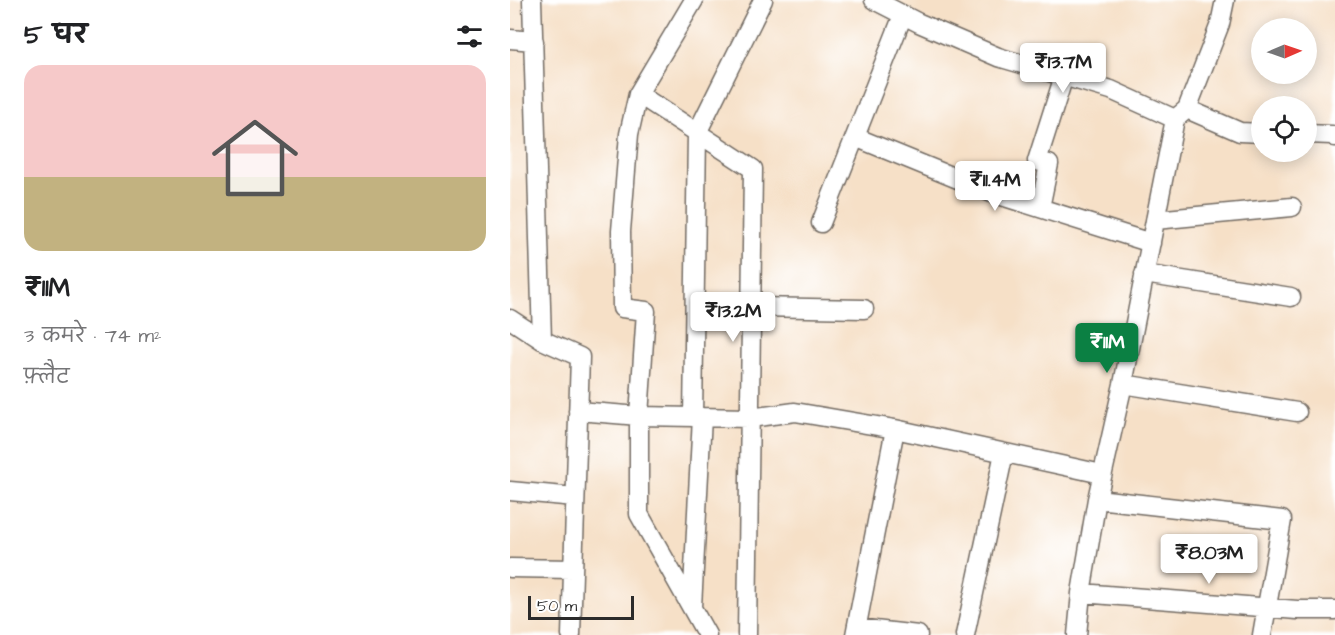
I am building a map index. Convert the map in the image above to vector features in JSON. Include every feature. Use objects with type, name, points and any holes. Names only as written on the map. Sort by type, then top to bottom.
[{"type":"street","points":[[532,0],[542,340]]},
{"type":"street","points":[[692,608],[697,417],[697,133],[763,0]]},
{"type":"street","points":[[874,0],[998,57],[1111,90],[1240,132],[1251,132]]},
{"type":"street","points":[[1077,635],[1081,593],[1097,499],[1123,384],[1155,220],[1181,114],[1220,24],[1225,0]]},
{"type":"street","points":[[687,3],[638,94],[629,134],[621,231],[622,308],[646,310],[639,416],[639,514],[707,635]]},
{"type":"street","points":[[821,223],[903,15]]},
{"type":"street","points":[[510,39],[534,41]]},
{"type":"street","points":[[1040,208],[1049,164],[1037,161],[1064,76]]},
{"type":"street","points":[[638,94],[753,169],[747,635]]},
{"type":"street","points":[[1317,134],[1335,136]]},
{"type":"street","points":[[855,137],[992,193],[1151,243]]},
{"type":"street","points":[[1155,220],[1292,207]]},
{"type":"street","points":[[1144,274],[1291,297]]},
{"type":"street","points":[[751,307],[864,309]]},
{"type":"street","points":[[510,319],[542,340],[580,357],[571,635]]},
{"type":"street","points":[[1123,384],[1296,412]]},
{"type":"street","points":[[578,411],[639,416],[750,418],[795,412],[895,429],[1102,474]]},
{"type":"street","points":[[895,429],[856,631],[918,635]]},
{"type":"street","points":[[965,635],[1004,453]]},
{"type":"street","points":[[510,491],[575,496]]},
{"type":"street","points":[[1097,499],[1282,520],[1262,635]]},
{"type":"street","points":[[510,568],[573,569]]},
{"type":"street","points":[[1081,593],[1266,608],[1335,610]]}]
